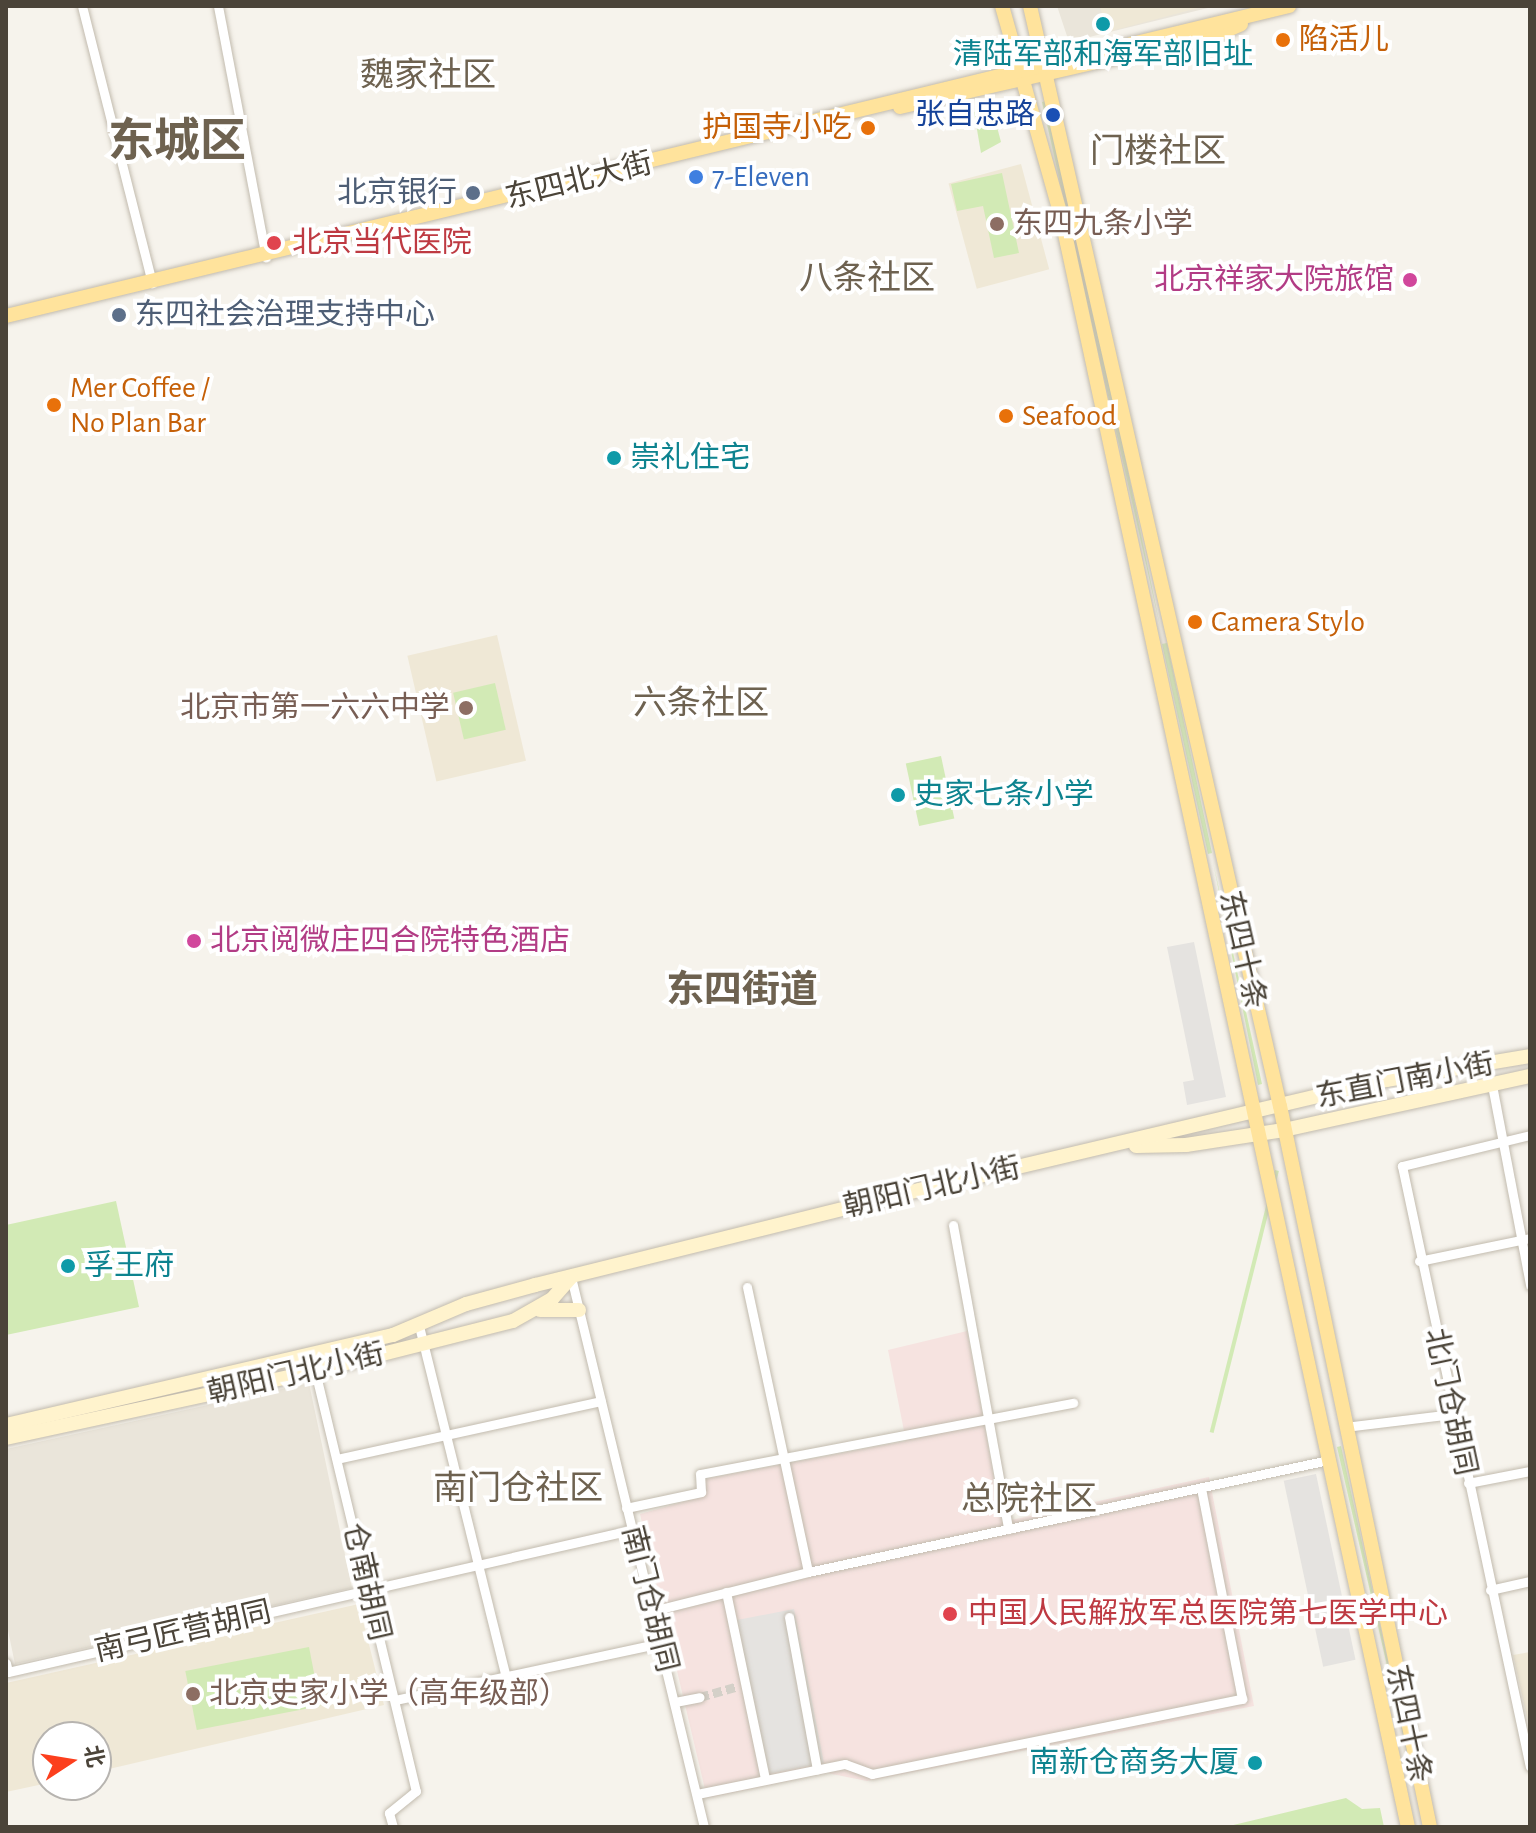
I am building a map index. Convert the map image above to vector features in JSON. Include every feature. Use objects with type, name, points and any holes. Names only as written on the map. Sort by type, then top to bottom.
[{"type":"main road","points":[[1002,6],[1024,75]]},
{"type":"main road","points":[[1030,6],[1047,69]]},
{"type":"main road","name":"东四北大街","points":[[6,316],[266,257],[1024,75],[1287,6]]},
{"type":"main road","name":"东四十条","points":[[1047,69],[1280,1106],[1430,1827]]},
{"type":"main road","name":"东四十条","points":[[1024,75],[1062,220],[1408,1827]]},
{"type":"main road","name":"东直门南小街","points":[[1255,1112],[1387,1080],[1530,1056]]},
{"type":"main road","name":"东直门南小街","points":[[1258,1131],[1284,1130],[1530,1076]]},
{"type":"main road","name":"朝阳门北小街","points":[[6,1425],[419,1326],[466,1304],[571,1277],[1255,1112]]},
{"type":"main road","name":"朝阳门北小街","points":[[1107,1147],[1186,1145],[1258,1131]]},
{"type":"main road","name":"朝阳门北小街","points":[[6,1438],[425,1344],[536,1310],[571,1277]]},
{"type":"main road","points":[[536,1310],[579,1310]]},
{"type":"street","points":[[82,6],[152,283]]},
{"type":"street","points":[[218,6],[266,257]]},
{"type":"street","points":[[1492,1085],[1501,1143],[1525,1238],[1530,1285]]},
{"type":"street","name":"北门仓胡同","points":[[1530,1135],[1402,1166],[1419,1261],[1530,1767]]},
{"type":"street","points":[[953,1225],[1008,1529]]},
{"type":"street","points":[[1419,1261],[1525,1238]]},
{"type":"street","name":"南门仓胡同","points":[[571,1277],[704,1827]]},
{"type":"street","points":[[747,1287],[808,1572]]},
{"type":"street","points":[[419,1326],[506,1678]]},
{"type":"street","name":"仓南胡同","points":[[315,1371],[416,1791],[389,1813],[393,1827]]},
{"type":"street","points":[[337,1459],[601,1401]]},
{"type":"street","points":[[626,1508],[701,1492],[700,1474],[1073,1403]]},
{"type":"street","points":[[1345,1427],[1452,1414]]},
{"type":"street","points":[[652,1611],[808,1572],[1328,1460]]},
{"type":"street","points":[[1468,1483],[1530,1471]]},
{"type":"street","points":[[697,1794],[845,1764],[872,1774],[1242,1699],[1201,1488]]},
{"type":"street","points":[[367,1590],[479,1562],[631,1530]]},
{"type":"street","points":[[1490,1590],[1530,1581]]},
{"type":"street","name":"南弓匠营胡同","points":[[6,1663],[8,1672],[367,1590]]},
{"type":"street","points":[[726,1592],[740,1686],[765,1779]]},
{"type":"street","points":[[789,1617],[817,1769]]},
{"type":"street","points":[[395,1700],[661,1643]]},
{"type":"street","points":[[675,1702],[700,1697]]},
{"type":"shaded area","name":"清陆军部和海军部旧址","points":[[1057,6],[1216,6],[1069,42]]},
{"type":"shaded area","points":[[1100,6],[1206,6],[1107,32]]},
{"type":"shaded area","name":"东四九条小学","points":[[1021,164],[1049,269],[977,289],[949,183]]},
{"type":"shaded area","name":"北京市第一六六中学","points":[[497,635],[526,761],[436,781],[407,656]]},
{"type":"shaded area","points":[[1194,942],[1226,1097],[1187,1105],[1183,1082],[1194,1080],[1167,947]]},
{"type":"shaded area","name":"中国人民解放军总医院第七医学中心","points":[[967,1331],[1002,1522],[1209,1477],[1254,1706],[867,1781],[827,1773],[707,1798],[640,1514],[704,1496],[705,1479],[906,1441],[888,1350]]},
{"type":"shaded area","points":[[309,1383],[352,1588],[15,1664],[6,1621],[6,1449]]},
{"type":"shaded area","points":[[1316,1474],[1356,1660],[1323,1667],[1284,1481]]},
{"type":"shaded area","name":"北京史家小学（高年级部）","points":[[359,1604],[384,1705],[112,1768],[112,1721],[32,1721],[32,1786],[6,1792],[6,1683]]},
{"type":"shaded area","points":[[794,1609],[824,1763],[767,1774],[737,1620]]},
{"type":"shaded area","points":[[1530,1652],[1530,1731],[1513,1655]]},
{"type":"green space","points":[[1046,101],[1079,234],[1161,631],[1042,102]]},
{"type":"green space","points":[[992,108],[1001,142],[981,153],[974,112]]},
{"type":"green space","points":[[1002,173],[1019,253],[994,258],[983,206],[957,211],[951,184]]},
{"type":"green space","points":[[1167,643],[1212,853],[1208,854],[1162,644]]},
{"type":"green space","points":[[495,683],[506,730],[464,739],[453,693]]},
{"type":"green space","points":[[941,756],[954,819],[919,826],[906,763]]},
{"type":"green space","points":[[1213,862],[1262,1084],[1258,1085]]},
{"type":"green space","points":[[1275,1170],[1279,1171],[1214,1433],[1210,1432]]},
{"type":"green space","name":"孚王府","points":[[116,1201],[139,1307],[6,1335],[6,1225]]},
{"type":"green space","points":[[1341,1446],[1424,1827],[1337,1447]]},
{"type":"green space","points":[[309,1647],[320,1706],[197,1730],[185,1671]]},
{"type":"green space","points":[[1346,1798],[1362,1809],[1380,1808],[1384,1827],[1225,1827]]},
{"type":"tunnel","points":[[700,1697],[736,1687]]},
{"type":"place","name":"清陆军部和海军部旧址","points":[[1103,24]]},
{"type":"place","name":"陷活儿","points":[[1283,40]]},
{"type":"place","name":"张自忠路","points":[[1053,115]]},
{"type":"place","name":"护国寺小吃","points":[[868,128]]},
{"type":"place","name":"7-Eleven","points":[[696,177]]},
{"type":"place","name":"北京银行","points":[[473,193]]},
{"type":"place","name":"东四九条小学","points":[[997,224]]},
{"type":"place","name":"北京当代医院","points":[[274,243]]},
{"type":"place","name":"北京祥家大院旅馆","points":[[1410,280]]},
{"type":"place","name":"东四社会治理支持中心","points":[[119,315]]},
{"type":"place","name":"Mer Coffee / No Plan Bar","points":[[54,405]]},
{"type":"place","name":"Seafood","points":[[1006,416]]},
{"type":"place","name":"崇礼住宅","points":[[614,458]]},
{"type":"place","name":"Camera Stylo","points":[[1195,622]]},
{"type":"place","name":"北京市第一六六中学","points":[[466,708]]},
{"type":"place","name":"史家七条小学","points":[[898,795]]},
{"type":"place","name":"北京阅微庄四合院特色酒店","points":[[194,941]]},
{"type":"place","name":"孚王府","points":[[68,1266]]},
{"type":"place","name":"中国人民解放军总医院第七医学中心","points":[[950,1614]]},
{"type":"place","name":"北京史家小学（高年级部）","points":[[193,1694]]},
{"type":"place","name":"南新仓商务大厦","points":[[1255,1763]]},
{"type":"district","name":"魏家社区","points":[[428,77]]},
{"type":"district","name":"东城区","points":[[177,142]]},
{"type":"district","name":"门楼社区","points":[[1158,153]]},
{"type":"district","name":"八条社区","points":[[867,280]]},
{"type":"district","name":"六条社区","points":[[701,705]]},
{"type":"district","name":"东四街道","points":[[742,992]]},
{"type":"district","name":"南门仓社区","points":[[518,1490]]},
{"type":"district","name":"总院社区","points":[[1029,1501]]}]
